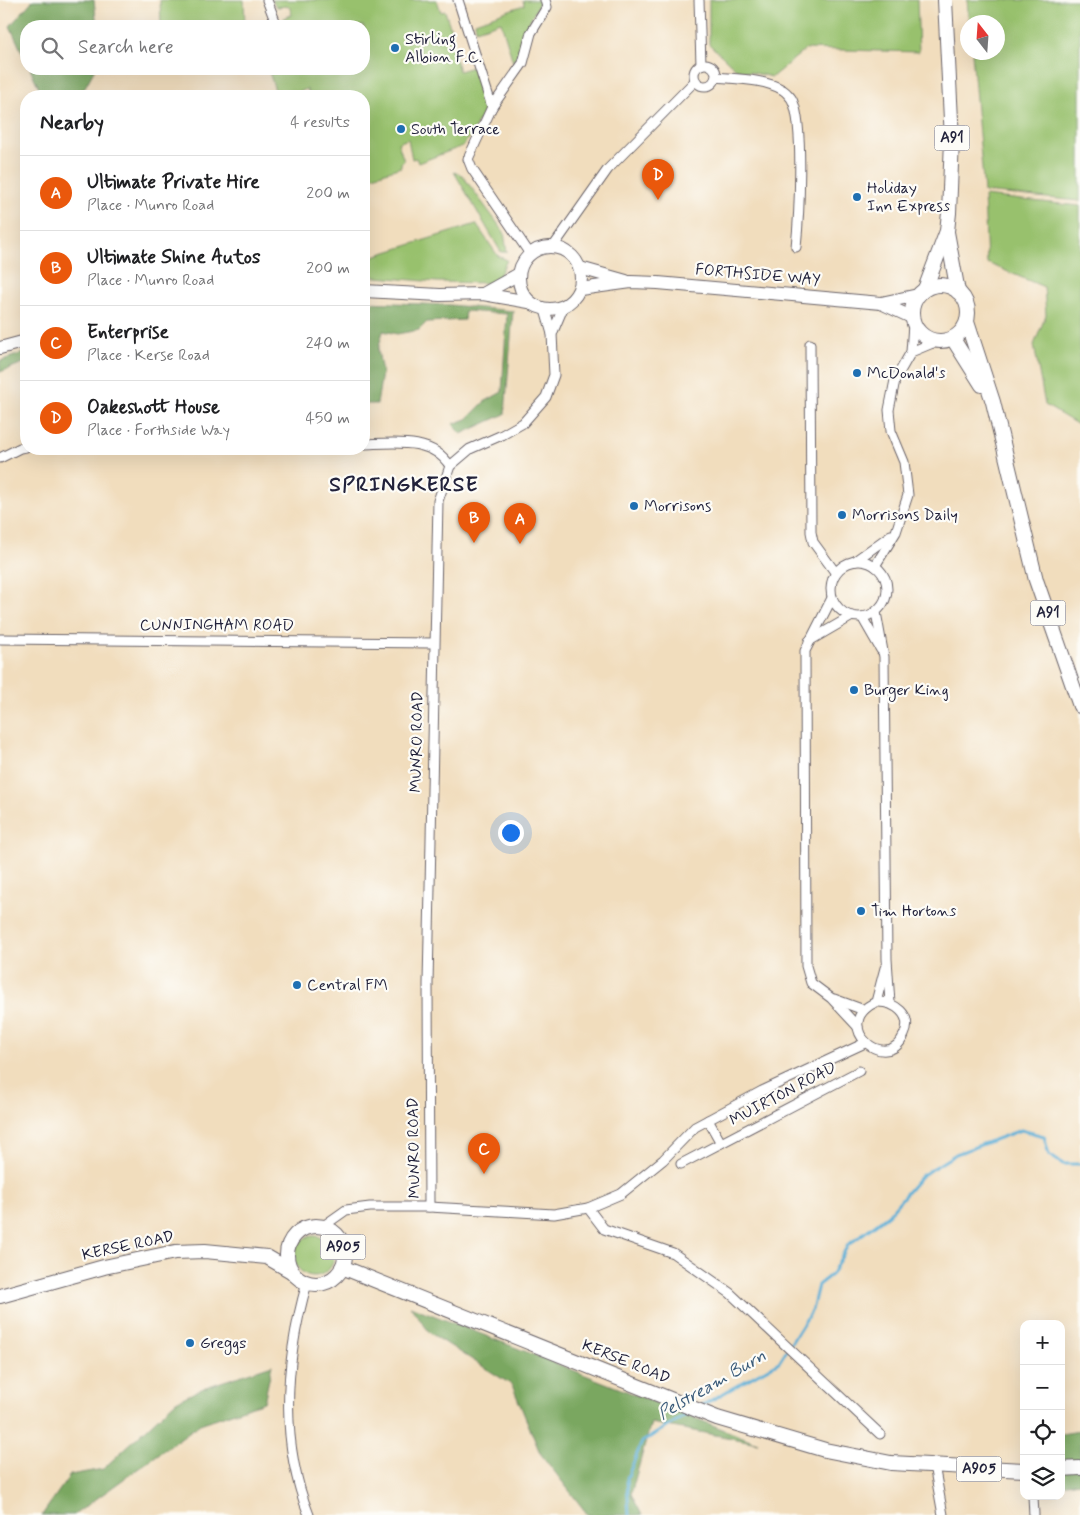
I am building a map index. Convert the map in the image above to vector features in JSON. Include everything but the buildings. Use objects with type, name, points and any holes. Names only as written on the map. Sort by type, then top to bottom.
[{"type":"main road","name":"A91","points":[[945,0],[952,140],[947,231],[958,292],[968,308],[967,322],[993,402],[1036,580],[1080,706]]},
{"type":"main road","name":"A91","points":[[912,320],[912,305],[921,292],[947,231]]},
{"type":"main road","points":[[921,292],[942,285],[958,292]]},
{"type":"main road","points":[[912,320],[922,336],[935,342],[953,339],[962,332],[967,322]]},
{"type":"main road","name":"A91","points":[[953,339],[993,402]]},
{"type":"main road","name":"A905","points":[[266,1257],[304,1229],[322,1227],[330,1230],[342,1242],[344,1250],[342,1267],[332,1280],[316,1285],[307,1283]]},
{"type":"main road","points":[[290,1241],[286,1256],[291,1271],[307,1283]]},
{"type":"main road","name":"KERSE ROAD","points":[[0,1296],[104,1267],[175,1252],[205,1252],[266,1257],[291,1271]]},
{"type":"main road","name":"KERSE ROAD","points":[[342,1267],[717,1418],[825,1450],[891,1463],[1020,1470]]},
{"type":"main road","points":[[1065,1469],[1080,1468]]},
{"type":"street","points":[[267,0],[275,20]]},
{"type":"street","points":[[458,0],[492,107]]},
{"type":"street","points":[[530,254],[472,170],[468,160],[492,107],[523,63],[531,33],[547,7],[545,0]]},
{"type":"street","points":[[699,0],[701,65],[694,73],[695,81],[700,85],[707,86],[716,77]]},
{"type":"street","points":[[701,65],[712,67],[716,77]]},
{"type":"street","points":[[716,77],[760,82],[784,90],[793,101],[797,121],[798,152],[796,247]]},
{"type":"street","points":[[553,247],[608,169],[695,81]]},
{"type":"street","points":[[370,291],[440,295],[483,294],[529,302],[545,310],[562,308],[575,298],[580,289],[580,268],[569,253],[553,247],[542,248],[530,254],[517,275],[483,294]]},
{"type":"street","name":"FORTHSIDE WAY","points":[[580,268],[631,282],[791,293],[881,303],[921,292]]},
{"type":"street","points":[[517,275],[522,294],[529,302]]},
{"type":"street","name":"FORTHSIDE WAY","points":[[580,289],[631,282]]},
{"type":"street","name":"FORTHSIDE WAY","points":[[881,303],[912,320]]},
{"type":"street","points":[[552,334],[562,308]]},
{"type":"street","points":[[370,444],[404,442],[424,446],[443,455],[450,466],[470,449],[502,435],[523,423],[546,397],[554,376],[552,334],[545,310]]},
{"type":"street","points":[[875,566],[896,532],[908,494],[904,462],[892,431],[889,410],[895,380],[911,352],[912,320]]},
{"type":"street","points":[[911,352],[935,342]]},
{"type":"street","points":[[0,348],[20,343]]},
{"type":"street","points":[[810,344],[811,532],[813,542],[835,572]]},
{"type":"street","points":[[0,458],[20,448]]},
{"type":"street","name":"MUNRO ROAD","points":[[430,1207],[428,984],[434,644],[438,502],[450,466]]},
{"type":"street","points":[[855,561],[896,532]]},
{"type":"street","points":[[855,561],[865,561],[875,566],[884,575],[887,585],[886,597],[876,612],[862,617],[852,616],[837,607],[832,598],[830,588],[835,572],[845,564],[855,561]]},
{"type":"street","points":[[832,598],[805,651],[806,966],[811,983],[831,998],[858,1027],[865,1043],[871,1047],[886,1050],[901,1042],[905,1035],[906,1019],[897,1007],[890,1003],[876,1002],[864,1010],[858,1027]]},
{"type":"street","points":[[876,612],[884,657],[887,960],[890,1003]]},
{"type":"street","points":[[809,642],[852,616]]},
{"type":"street","points":[[862,617],[884,657]]},
{"type":"street","name":"CUNNINGHAM ROAD","points":[[0,640],[434,644]]},
{"type":"street","points":[[876,1002],[887,960]]},
{"type":"street","points":[[831,998],[864,1010]]},
{"type":"street","points":[[322,1227],[346,1210],[370,1207],[430,1207],[554,1214],[588,1208],[621,1194],[663,1160],[686,1134],[708,1120],[762,1091],[865,1043]]},
{"type":"street","name":"MUIRTON ROAD","points":[[681,1164],[859,1071]]},
{"type":"street","name":"MUIRTON ROAD","points":[[708,1120],[721,1143]]},
{"type":"street","points":[[588,1208],[604,1229],[673,1253],[730,1292],[880,1434]]},
{"type":"street","points":[[307,1283],[301,1306],[288,1400],[290,1451],[299,1490],[309,1515]]},
{"type":"street","points":[[934,1465],[943,1515]]},
{"type":"street","points":[[1033,1500],[1034,1515]]},
{"type":"green space","points":[[33,0],[94,0],[96,20],[20,20],[20,48],[10,26]]},
{"type":"green space","points":[[160,0],[244,0],[245,20],[161,20]]},
{"type":"green space","points":[[272,0],[437,0],[441,12],[445,11],[452,33],[448,34],[459,71],[476,66],[486,106],[474,130],[463,146],[418,163],[416,158],[412,159],[408,139],[398,143],[404,161],[401,163],[401,167],[370,177],[370,90],[275,90],[270,75],[370,75],[370,20],[284,20],[283,18],[292,15],[289,6],[277,7]]},
{"type":"green space","points":[[523,0],[539,0],[540,2],[521,37],[519,52],[513,62],[501,22],[476,30],[475,22],[524,5]]},
{"type":"green space","points":[[709,0],[917,0],[919,52],[806,49],[772,77],[736,69],[709,44]]},
{"type":"green space","points":[[967,0],[1080,0],[1080,201],[984,192],[973,60],[1005,60],[1005,15],[968,15]]},
{"type":"green space","points":[[33,75],[92,75],[83,90],[40,90]]},
{"type":"green space","points":[[454,172],[462,175],[504,232],[507,252],[501,252]]},
{"type":"green space","points":[[984,196],[1080,206],[1080,426],[1045,405],[1034,345],[1046,315],[1044,287],[987,263]]},
{"type":"green space","points":[[476,224],[498,256],[507,260],[498,278],[490,283],[437,282],[370,276],[370,257]]},
{"type":"green space","points":[[370,302],[450,305],[513,311],[505,414],[461,434],[453,424],[467,419],[484,402],[502,392],[507,314],[465,311],[464,320],[427,322],[419,330],[397,334],[383,331],[378,350],[382,373],[377,404],[370,404]]},
{"type":"green space","points":[[20,354],[20,364],[0,372],[0,361]]},
{"type":"green space","points":[[314,1236],[328,1242],[334,1256],[328,1270],[314,1276],[300,1270],[294,1256],[300,1242]]},
{"type":"green space","points":[[410,1306],[758,1443],[651,1423],[631,1494],[642,1515],[588,1515],[540,1453],[512,1385],[430,1333]]},
{"type":"green space","points":[[272,1365],[264,1402],[200,1424],[74,1515],[42,1515],[70,1475],[103,1469],[176,1401],[206,1387]]},
{"type":"green space","points":[[1080,1431],[1080,1482],[1065,1484],[1065,1455],[1065,1433]]},
{"type":"waterway","name":"Pelstream Burn","points":[[699,1407],[779,1362],[812,1310],[818,1285],[832,1274],[848,1245],[888,1215],[921,1176],[956,1154],[1021,1130],[1044,1136],[1049,1155],[1063,1164],[1080,1164]]},
{"type":"waterway","name":"Pelstream Burn","points":[[629,1515],[627,1478],[642,1442],[691,1412]]},
{"type":"place","name":"Stirling Albion F.C.","points":[[395,48]]},
{"type":"place","name":"South Terrace","points":[[401,129]]},
{"type":"place","name":"Holiday Inn Express","points":[[857,197]]},
{"type":"place","name":"Oakeshott House","points":[[658,200]]},
{"type":"place","name":"McDonald's","points":[[857,373]]},
{"type":"place","name":"Morrisons","points":[[634,506]]},
{"type":"place","name":"Morrisons Daily","points":[[842,515]]},
{"type":"place","name":"Ultimate Shine Autos","points":[[474,543]]},
{"type":"place","name":"Ultimate Private Hire","points":[[520,544]]},
{"type":"place","name":"Burger King","points":[[854,690]]},
{"type":"place","name":"Tim Hortons","points":[[861,911]]},
{"type":"place","name":"Central FM","points":[[297,985]]},
{"type":"place","name":"Enterprise","points":[[484,1174]]},
{"type":"place","name":"Greggs","points":[[190,1343]]},
{"type":"district","name":"SPRINGKERSE","points":[[404,485]]}]
